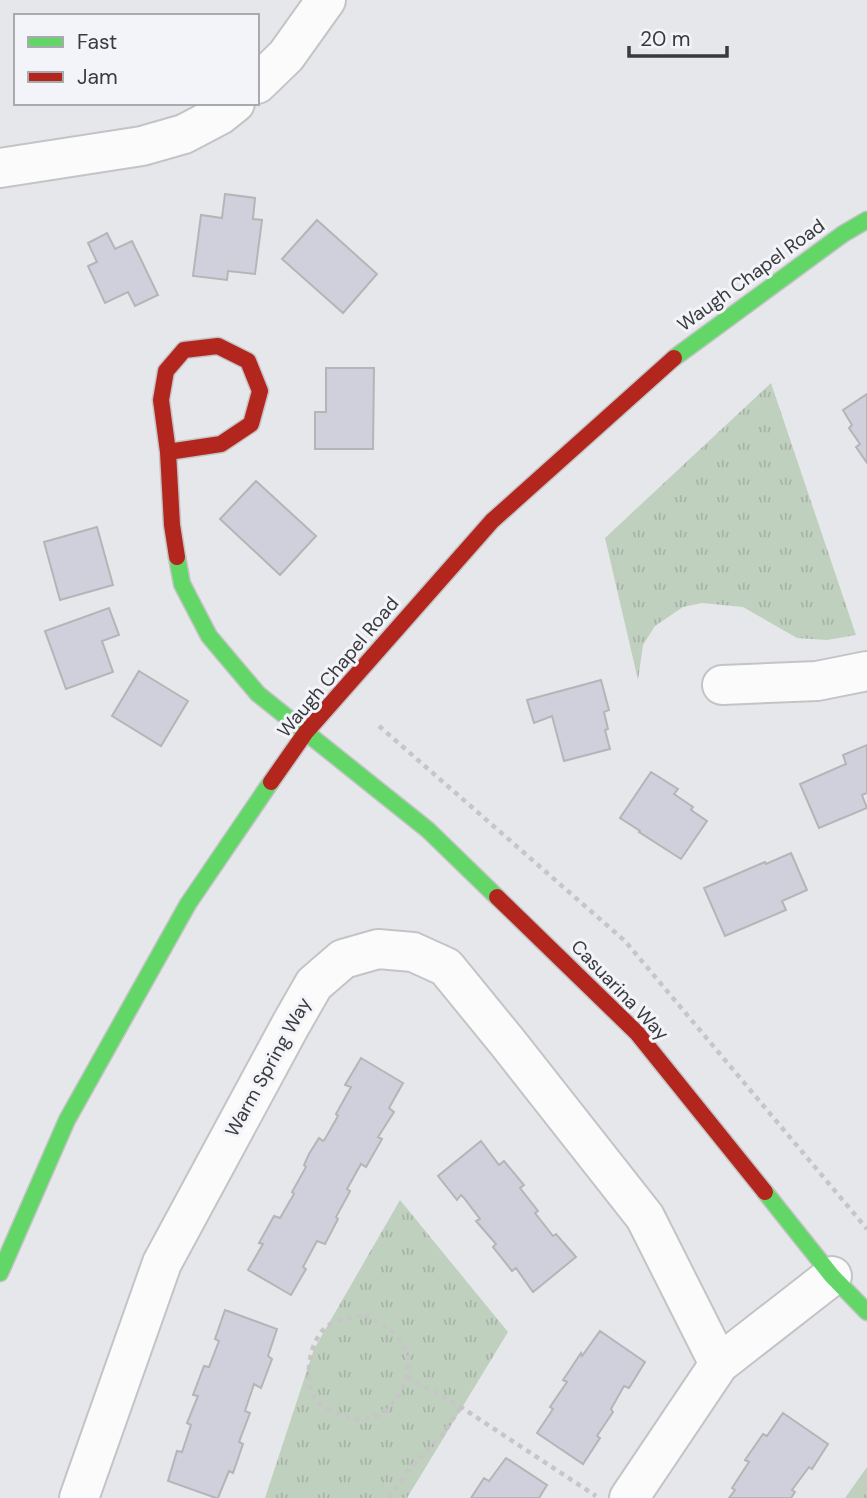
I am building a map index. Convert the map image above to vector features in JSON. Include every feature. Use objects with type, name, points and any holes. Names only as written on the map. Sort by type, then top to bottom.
[{"type":"street","points":[[259,82],[286,56],[326,0]]},
{"type":"street","points":[[0,168],[142,146],[184,134],[220,115],[232,105]]},
{"type":"street","name":"Waugh Chapel Road","points":[[0,1273],[67,1120],[181,916],[306,732],[492,521],[681,351],[843,234],[867,220]]},
{"type":"street","points":[[218,346],[248,361],[260,391],[251,424],[221,444],[168,452],[161,400],[166,372],[184,350],[218,346]]},
{"type":"street","name":"Casuarina Way","points":[[168,452],[172,525],[183,584],[209,636],[248,684],[428,830],[637,1033],[832,1276],[867,1312]]},
{"type":"street","points":[[722,685],[817,681],[867,671]]},
{"type":"street","name":"Warm Spring Way","points":[[79,1498],[162,1262],[290,1026],[314,984],[342,959],[378,949],[413,952],[446,967],[645,1217],[719,1364]]},
{"type":"street","points":[[629,1498],[719,1364],[832,1276]]},
{"type":"path","points":[[379,726],[625,941],[867,1229]]},
{"type":"path","points":[[365,1315],[393,1332],[405,1349],[410,1367],[408,1377],[403,1390],[388,1408],[372,1418],[352,1420],[319,1404],[313,1396],[308,1380],[310,1360],[323,1329],[332,1323],[365,1315]]},
{"type":"path","points":[[408,1377],[461,1408],[596,1498]]},
{"type":"path","points":[[389,1498],[461,1408]]},
{"type":"green space","points":[[771,383],[856,635],[827,640],[797,638],[743,607],[702,603],[683,607],[655,626],[643,645],[638,680],[605,538]]},
{"type":"green space","points":[[400,1200],[508,1332],[407,1498],[265,1498],[314,1349]]},
{"type":"green space","points":[[867,1467],[867,1498],[845,1498]]},
{"type":"building","points":[[225,194],[255,198],[253,219],[262,220],[255,274],[228,271],[227,280],[193,276],[201,215],[222,218]]},
{"type":"building","points":[[317,220],[377,274],[343,313],[282,259]]},
{"type":"building","points":[[107,233],[115,249],[132,241],[158,295],[135,306],[128,292],[105,303],[88,266],[97,262],[88,243]]},
{"type":"building","points":[[326,368],[374,368],[373,449],[315,449],[315,412],[326,412]]},
{"type":"building","points":[[867,394],[867,463],[856,447],[860,444],[849,428],[852,425],[843,410]]},
{"type":"building","points":[[256,481],[316,536],[280,575],[220,519]]},
{"type":"building","points":[[97,527],[113,585],[60,600],[44,542]]},
{"type":"building","points":[[109,608],[119,635],[102,641],[113,672],[66,689],[45,631]]},
{"type":"building","points":[[139,671],[188,701],[161,746],[112,716]]},
{"type":"building","points":[[601,680],[609,710],[604,712],[610,749],[564,761],[552,716],[534,723],[527,700]]},
{"type":"building","points":[[867,745],[867,793],[862,795],[867,808],[819,828],[800,784],[846,764],[843,755]]},
{"type":"building","points":[[651,772],[678,789],[674,794],[707,821],[681,859],[620,818]]},
{"type":"building","points":[[791,853],[807,890],[782,901],[786,910],[725,936],[704,888]]},
{"type":"building","points":[[361,1058],[403,1083],[389,1108],[394,1112],[378,1137],[382,1139],[366,1167],[361,1164],[347,1189],[350,1191],[325,1244],[317,1241],[303,1267],[306,1269],[291,1295],[248,1270],[263,1244],[259,1243],[274,1216],[280,1218],[294,1194],[292,1192],[306,1167],[304,1165],[309,1154],[319,1138],[323,1141],[325,1139],[338,1116],[336,1114],[351,1087],[345,1085]]},
{"type":"building","points":[[481,1141],[499,1165],[504,1161],[524,1185],[520,1188],[538,1211],[535,1213],[553,1236],[556,1234],[576,1257],[533,1292],[516,1268],[512,1271],[493,1247],[496,1244],[476,1221],[480,1219],[464,1198],[461,1195],[457,1200],[438,1176]]},
{"type":"building","points":[[225,1310],[277,1329],[268,1356],[272,1359],[261,1388],[254,1384],[245,1411],[250,1413],[239,1442],[243,1444],[233,1473],[229,1471],[216,1498],[168,1481],[177,1451],[182,1452],[191,1425],[187,1423],[198,1396],[193,1395],[204,1366],[209,1367],[219,1341],[215,1339]]},
{"type":"building","points":[[600,1331],[645,1362],[629,1388],[624,1386],[611,1409],[613,1412],[597,1436],[600,1438],[583,1464],[537,1433],[567,1382],[563,1380]]},
{"type":"building","points":[[783,1413],[828,1444],[812,1469],[809,1467],[792,1490],[795,1492],[791,1498],[729,1498],[735,1490],[732,1488],[749,1462],[745,1460],[763,1434],[767,1436]]},
{"type":"building","points":[[506,1458],[547,1485],[539,1498],[471,1498],[484,1478],[489,1481]]},
{"type":"traffic: fast","points":[[674,358],[843,234],[867,220]]},
{"type":"traffic: fast","points":[[177,557],[182,584],[209,636],[258,694],[428,830],[497,897]]},
{"type":"traffic: fast","points":[[0,1273],[67,1120],[188,904],[271,782]]},
{"type":"traffic: fast","points":[[765,1192],[832,1276],[867,1312]]},
{"type":"traffic: jam","points":[[168,452],[161,400],[166,371],[184,350],[218,346],[248,361],[260,391],[251,424],[221,444],[168,452],[172,525],[177,557]]},
{"type":"traffic: jam","points":[[271,782],[306,732],[492,521],[674,358]]},
{"type":"traffic: jam","points":[[497,897],[637,1033],[765,1192]]}]
